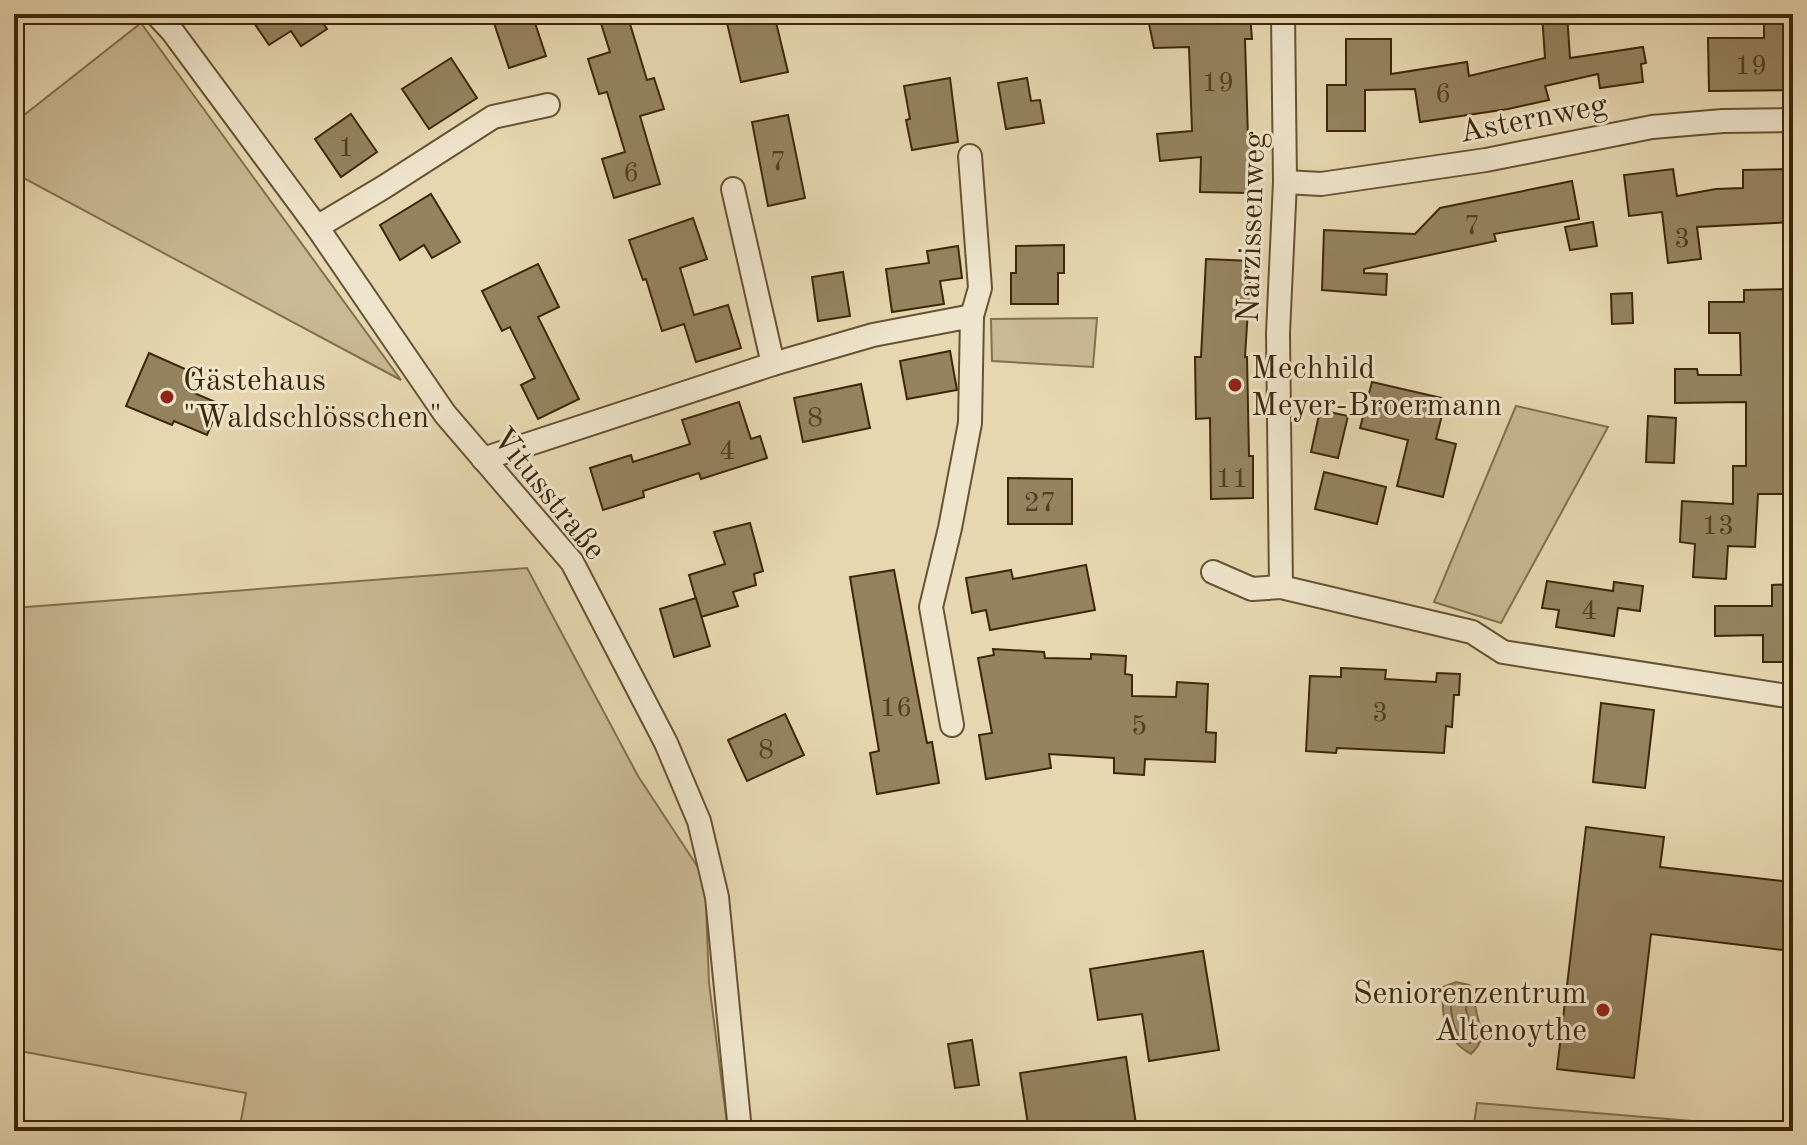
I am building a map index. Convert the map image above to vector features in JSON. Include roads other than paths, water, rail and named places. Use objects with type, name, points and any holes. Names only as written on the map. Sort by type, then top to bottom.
[{"type":"street","name":"Vitusstraße","points":[[156,14],[172,31],[317,227],[445,414],[572,562],[666,743],[699,821],[717,897],[740,1131]]},
{"type":"street","name":"Narzissenweg","points":[[1281,587],[1278,333],[1285,182],[1283,14]]},
{"type":"street","points":[[317,227],[493,117],[548,105]]},
{"type":"street","name":"Asternweg","points":[[1285,182],[1321,184],[1486,160],[1652,127],[1723,121],[1793,120]]},
{"type":"street","points":[[952,725],[931,607],[970,423],[972,316],[980,288],[970,156]]},
{"type":"street","points":[[733,189],[773,364]]},
{"type":"street","points":[[483,459],[773,364],[873,335],[972,316]]},
{"type":"street","points":[[1213,572],[1252,589],[1281,587],[1472,632],[1503,652],[1793,697]]},
{"type":"water","points":[[1456,982],[1469,985],[1476,994],[1481,1039],[1471,1054],[1455,1041],[1444,1017],[1443,987]]},
{"type":"place","name":"Mechhild Meyer-Broermann","points":[[1235,385]]},
{"type":"place","name":"Gästehaus \"Waldschlösschen\"","points":[[167,397]]},
{"type":"place","name":"Seniorenzentrum Altenoythe","points":[[1603,1010]]}]
